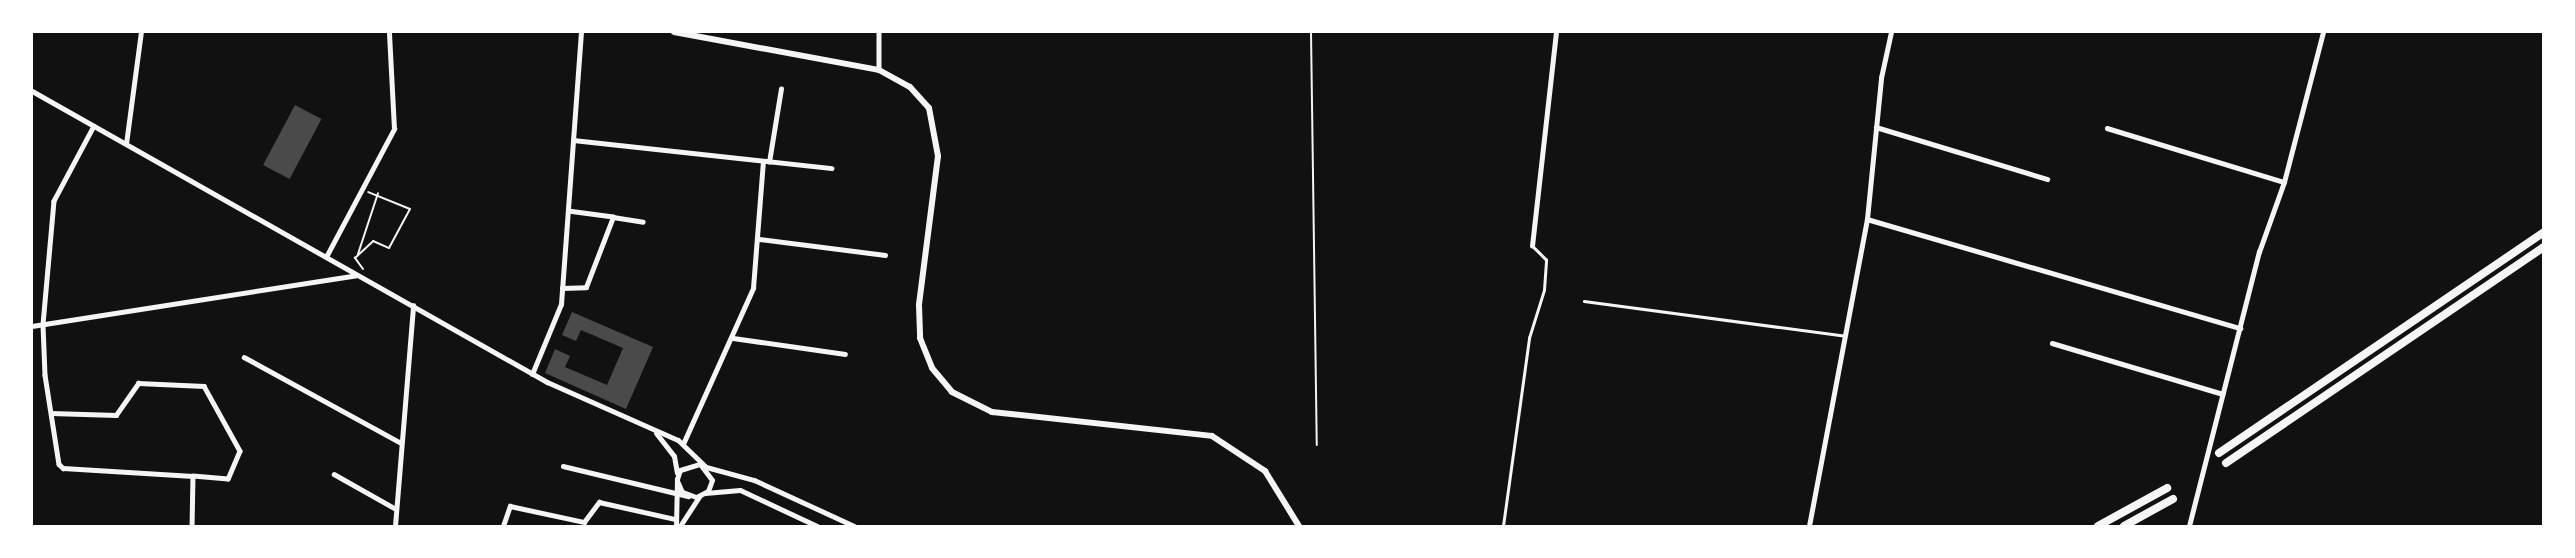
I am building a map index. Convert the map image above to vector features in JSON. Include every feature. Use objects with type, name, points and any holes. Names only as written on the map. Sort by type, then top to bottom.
[{"type":"highway","points":[[2219,453],[2543,232]]},
{"type":"highway","points":[[2226,463],[2543,247]]},
{"type":"highway","points":[[2098,527],[2167,488]]},
{"type":"highway","points":[[2124,527],[2173,499]]},
{"type":"main road","points":[[674,32],[879,70],[901,81],[924,101],[937,133],[919,305],[920,338],[941,381],[969,402],[992,412],[1212,436],[1265,471],[1299,527]]},
{"type":"street","points":[[126,144],[141,32]]},
{"type":"street","points":[[327,257],[394,129],[389,32]]},
{"type":"street","points":[[532,374],[559,314],[581,32]]},
{"type":"street","points":[[879,32],[879,70]]},
{"type":"street","points":[[1532,246],[1556,32]]},
{"type":"street","points":[[1809,527],[1867,219],[1876,127],[1891,32]]},
{"type":"street","points":[[2189,527],[2253,279],[2284,182],[2323,32]]},
{"type":"street","points":[[683,444],[754,288],[766,161],[781,89]]},
{"type":"street","points":[[32,91],[532,374],[683,444],[705,467],[712,481],[678,527]]},
{"type":"street","points":[[51,413],[116,415],[138,383],[204,386],[240,451],[228,479],[63,468],[51,413],[43,325],[54,201],[94,126]]},
{"type":"street","points":[[1876,127],[2047,179]]},
{"type":"street","points":[[2107,128],[2284,182]]},
{"type":"street","points":[[573,140],[831,168]]},
{"type":"street","points":[[568,211],[643,222]]},
{"type":"street","points":[[562,288],[586,287],[613,218]]},
{"type":"street","points":[[1867,219],[2240,328]]},
{"type":"street","points":[[759,239],[885,255]]},
{"type":"street","points":[[32,326],[359,275]]},
{"type":"street","points":[[395,527],[413,306]]},
{"type":"street","points":[[733,338],[845,354]]},
{"type":"street","points":[[2052,343],[2224,394]]},
{"type":"street","points":[[244,357],[401,443]]},
{"type":"street","points":[[656,433],[674,456],[677,480],[675,519],[678,527]]},
{"type":"street","points":[[677,480],[687,465],[742,475],[854,527]]},
{"type":"street","points":[[563,466],[691,497],[740,491],[817,527]]},
{"type":"street","points":[[334,474],[396,509]]},
{"type":"street","points":[[192,527],[193,476]]},
{"type":"street","points":[[677,480],[682,492],[691,497]]},
{"type":"street","points":[[503,527],[510,506],[584,522],[599,502],[675,519]]},
{"type":"lane","points":[[1503,527],[1529,338],[1544,290],[1546,260],[1532,246]]},
{"type":"lane","points":[[1584,301],[1845,336]]},
{"type":"path","points":[[1311,32],[1317,445]]},
{"type":"path","points":[[358,255],[373,241],[389,248],[411,209],[378,192],[364,189]]},
{"type":"path","points":[[359,275],[364,265],[355,258],[378,192]]},
{"type":"building","points":[[295,105],[321,119],[290,179],[263,165]]},
{"type":"building","points":[[572,312],[653,347],[626,409],[545,373],[555,349],[570,356],[565,367],[607,385],[623,348],[581,330],[576,341],[562,335]]}]
